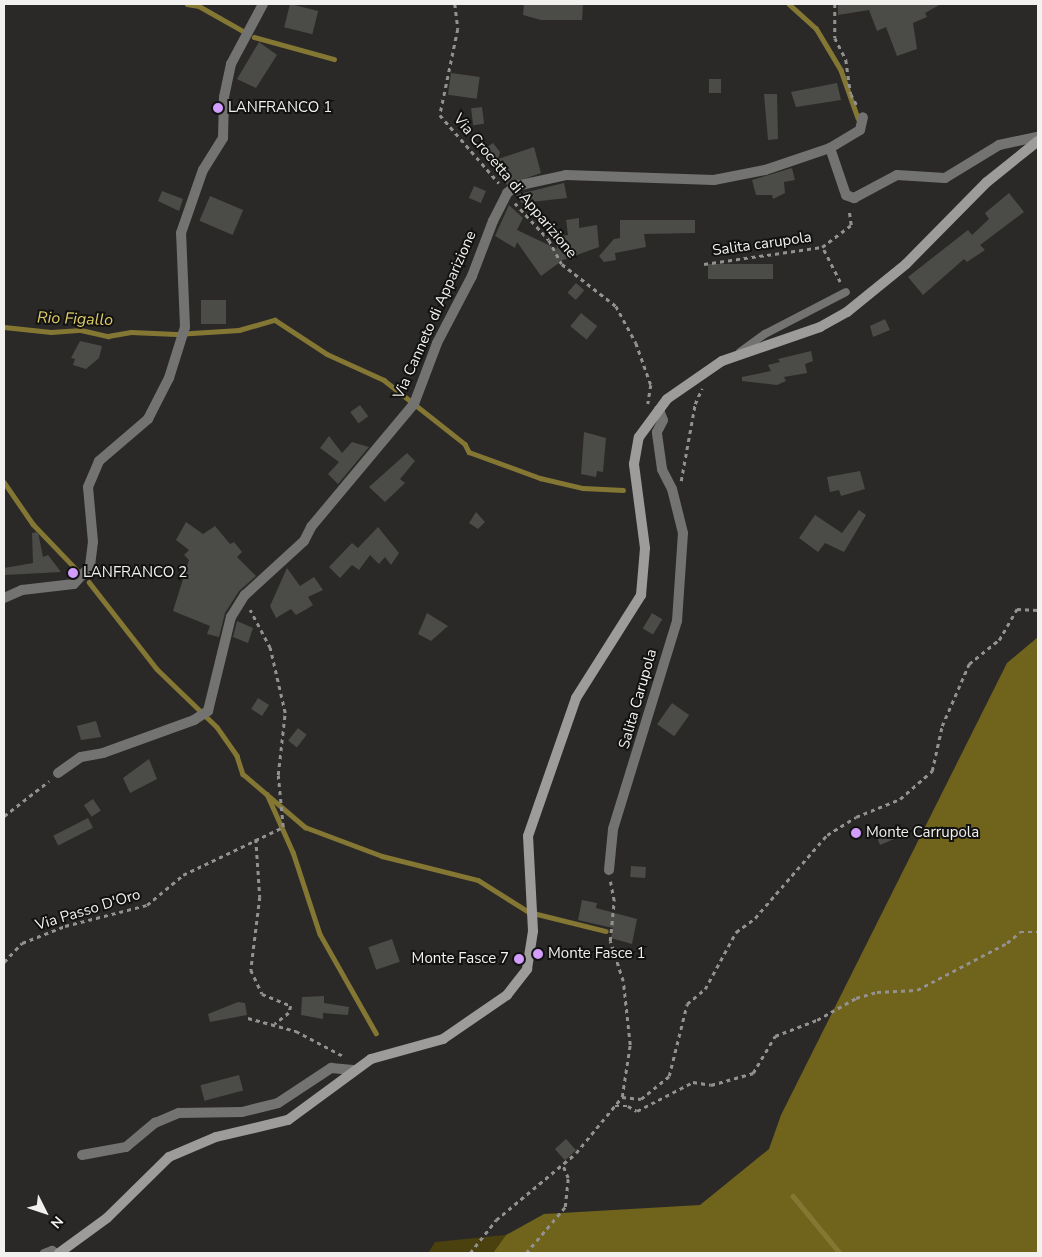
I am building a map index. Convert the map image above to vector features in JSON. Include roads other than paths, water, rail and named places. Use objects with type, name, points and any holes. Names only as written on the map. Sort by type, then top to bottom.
[{"type":"main road","points":[[58,1253],[108,1218],[169,1157],[216,1137],[288,1120],[352,1065],[443,1039],[507,995],[527,970],[533,932],[528,836],[576,698],[641,595],[645,548],[634,464],[639,436],[658,411],[700,376],[740,352],[820,326],[847,312],[906,264],[987,182],[1038,141]]},
{"type":"street","points":[[4,598],[22,590],[74,584],[90,566],[93,542],[88,487],[99,461],[148,419],[169,378],[185,327],[180,233],[203,170],[223,138],[224,97],[232,64],[264,4]]},
{"type":"street","points":[[863,117],[860,130],[830,148],[846,194],[859,196],[897,175],[945,178],[999,145],[1038,137]]},
{"type":"street","name":"Via Canneto di Apparizione","points":[[58,773],[81,757],[103,753],[194,720],[208,712],[231,617],[245,595],[304,541],[311,527],[414,404],[436,343],[472,276],[507,193],[516,186],[566,175],[714,180],[765,170],[830,148]]},
{"type":"street","name":"Salita Carupola","points":[[609,870],[613,829],[677,621],[683,533],[672,489],[659,452],[657,432],[662,420],[658,411]]},
{"type":"street","points":[[82,1154],[126,1147],[155,1123],[179,1113],[242,1112],[278,1103],[331,1068],[352,1065]]},
{"type":"lane","points":[[740,352],[765,334],[846,292]]},
{"type":"lane","points":[[44,1253],[52,1250],[58,1253]]},
{"type":"waterway","points":[[187,4],[199,6],[243,31]]},
{"type":"waterway","points":[[789,4],[816,28],[841,70],[858,118]]},
{"type":"waterway","points":[[254,37],[334,59]]},
{"type":"waterway","name":"Rio Figallo","points":[[4,327],[51,332],[81,330],[108,336],[131,332],[176,334],[239,330],[275,320],[327,354],[384,380],[465,444],[469,452],[540,478],[583,488],[623,490]]},
{"type":"waterway","points":[[4,482],[33,524],[80,573]]},
{"type":"waterway","points":[[89,582],[157,669],[217,727],[237,756],[243,774],[305,827],[382,856],[478,880],[529,912],[606,931]]},
{"type":"waterway","points":[[267,794],[293,852],[320,934],[376,1033]]},
{"type":"waterway","points":[[793,1196],[840,1253]]},
{"type":"place","name":"LANFRANCO 1","points":[[218,108]]},
{"type":"place","name":"LANFRANCO 2","points":[[73,573]]},
{"type":"place","name":"Monte Carrupola","points":[[856,833]]},
{"type":"place","name":"Monte Fasce 1","points":[[538,954]]},
{"type":"place","name":"Monte Fasce 7","points":[[519,959]]}]
